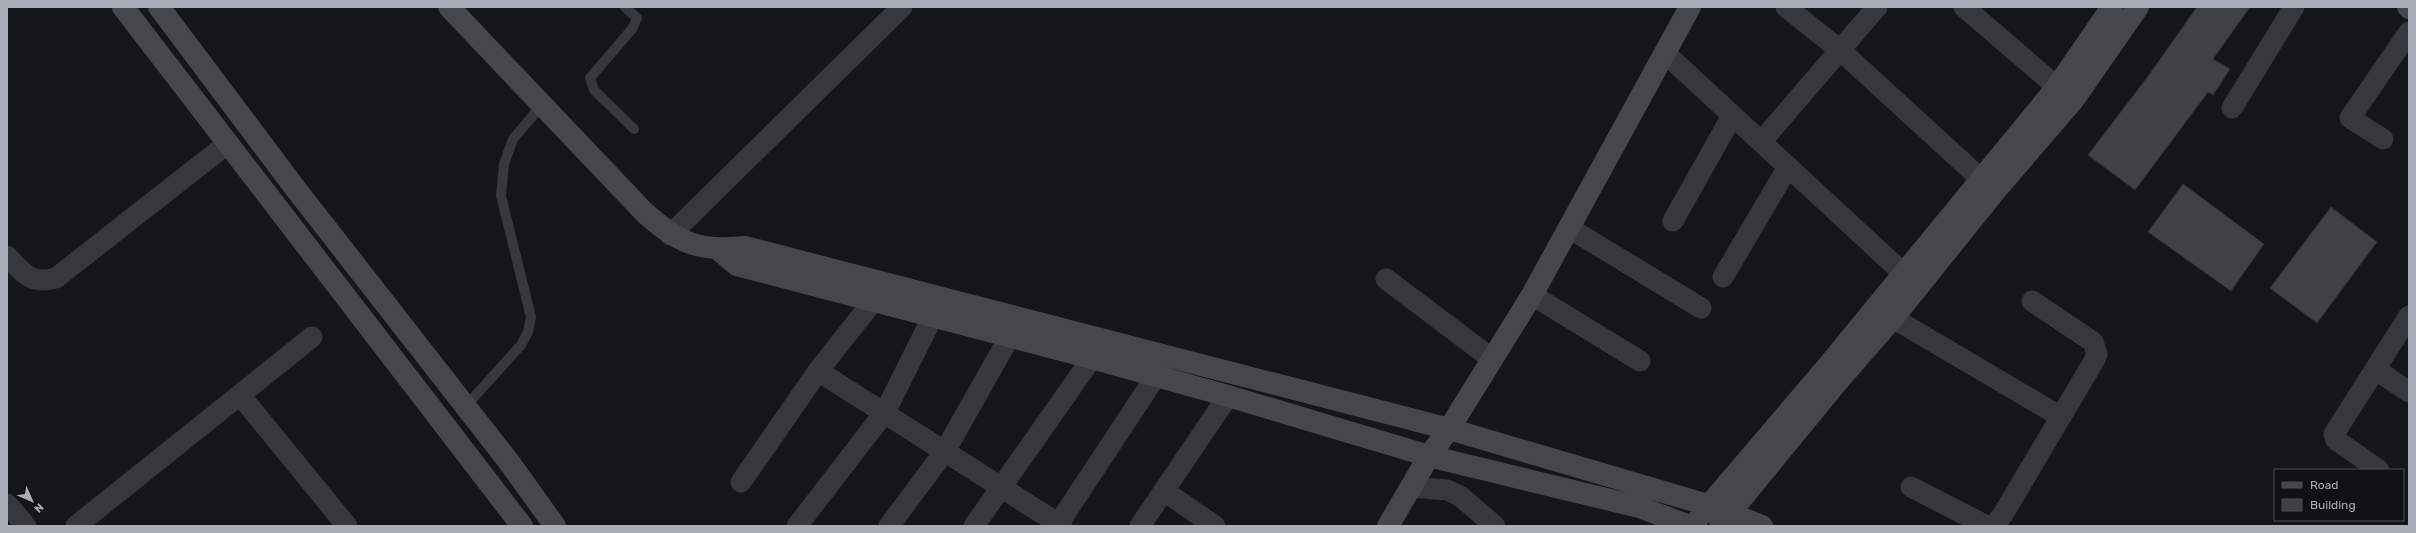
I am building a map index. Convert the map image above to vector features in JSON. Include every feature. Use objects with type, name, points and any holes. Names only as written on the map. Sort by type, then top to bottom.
[{"type":"street","points":[[123,7],[522,526]]},
{"type":"street","points":[[159,7],[295,188],[526,484],[555,526]]},
{"type":"street","points":[[449,7],[644,212],[670,234],[685,242],[719,250],[745,247],[1449,430],[1708,505],[1724,520],[1762,526]]},
{"type":"street","points":[[670,234],[902,7]]},
{"type":"street","points":[[1388,526],[1429,456],[1449,430],[1532,295],[1690,7]]},
{"type":"street","points":[[1786,7],[1840,50],[1981,178]]},
{"type":"street","points":[[1761,142],[1877,7]]},
{"type":"street","points":[[1964,7],[2057,87]]},
{"type":"street","points":[[1724,520],[1838,381],[1885,312],[1910,280],[1981,178],[2057,87],[2112,7]]},
{"type":"street","points":[[1910,280],[1995,191],[2074,99],[2138,7]]},
{"type":"street","points":[[2232,108],[2294,7]]},
{"type":"street","points":[[2383,140],[2350,118],[2409,32]]},
{"type":"street","points":[[1665,53],[1910,280]]},
{"type":"street","points":[[1673,221],[1732,116]]},
{"type":"street","points":[[7,256],[25,275],[42,282],[56,278],[227,144]]},
{"type":"street","points":[[1723,277],[1788,167]]},
{"type":"street","points":[[1569,228],[1701,308]]},
{"type":"street","points":[[719,250],[737,265],[1092,358],[1228,396],[1429,456],[1639,507],[1690,526],[1885,312]]},
{"type":"street","points":[[1386,279],[1492,359]]},
{"type":"street","points":[[1532,295],[1640,361]]},
{"type":"street","points":[[741,482],[818,371],[874,300]]},
{"type":"street","points":[[1911,487],[1987,526],[1994,525],[2002,516],[2094,361],[2096,347],[2086,337],[2032,301]]},
{"type":"street","points":[[1885,312],[2061,416]]},
{"type":"street","points":[[797,526],[885,412],[933,316]]},
{"type":"street","points":[[2378,469],[2336,440],[2334,434],[2409,316]]},
{"type":"street","points":[[76,526],[312,336]]},
{"type":"street","points":[[889,526],[945,451],[1010,336]]},
{"type":"street","points":[[974,526],[1092,358]]},
{"type":"street","points":[[2375,369],[2409,392]]},
{"type":"street","points":[[818,371],[885,412],[1059,525],[1156,376]]},
{"type":"street","points":[[240,395],[347,526]]},
{"type":"street","points":[[1140,526],[1228,396]]},
{"type":"street","points":[[1412,487],[1447,490],[1460,496],[1495,526]]},
{"type":"street","points":[[1164,491],[1215,526]]},
{"type":"street","points":[[7,504],[26,526]]},
{"type":"lane","points":[[625,7],[637,18],[632,29],[590,78],[594,90],[634,129]]},
{"type":"lane","points":[[466,406],[521,345],[528,332],[531,317],[501,196],[504,164],[512,139],[542,105]]},
{"type":"building","points":[[2197,7],[2250,7],[2213,59],[2230,69],[2213,95],[2208,92],[2135,190],[2088,155],[2149,75]]},
{"type":"building","points":[[2183,184],[2264,244],[2231,291],[2148,232]]},
{"type":"building","points":[[2331,207],[2377,242],[2317,323],[2270,288]]}]
